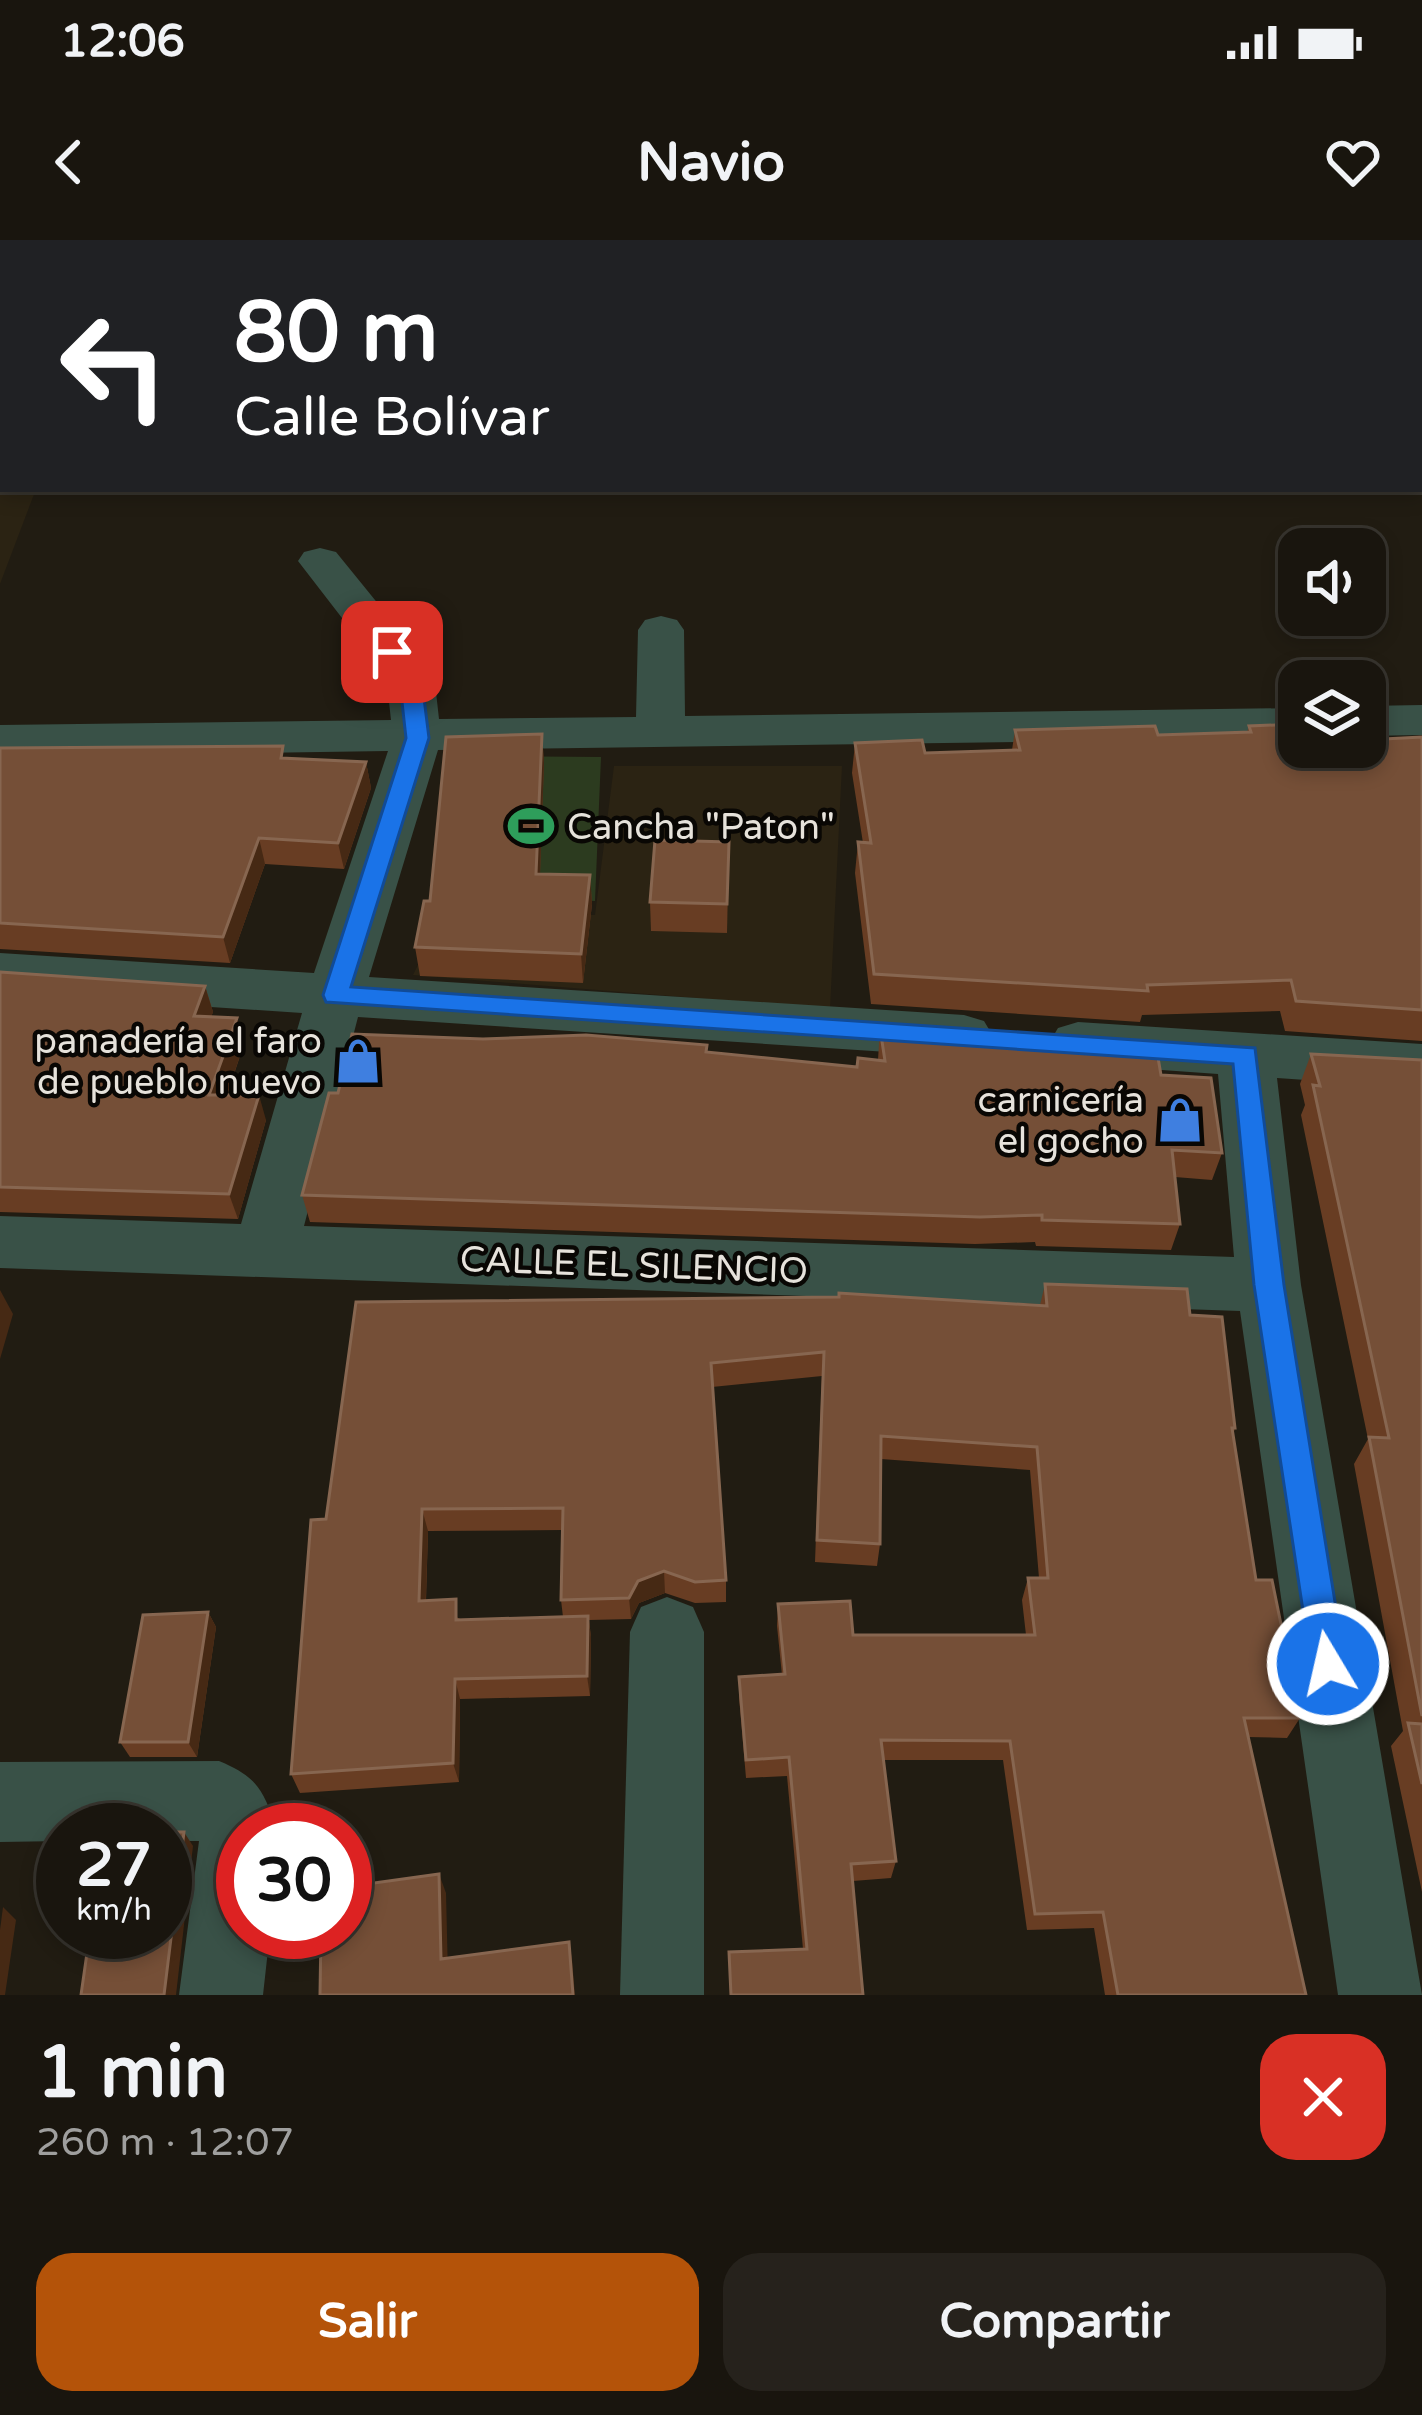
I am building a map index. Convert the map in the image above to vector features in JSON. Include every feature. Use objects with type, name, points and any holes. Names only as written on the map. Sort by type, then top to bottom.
[{"type":"street","points":[[265,1252],[335,995],[417,738],[410,674],[320,561]]},
{"type":"street","points":[[661,630],[661,735]]},
{"type":"street","points":[[1386,721],[1422,720]]},
{"type":"street","points":[[0,741],[1278,723]]},
{"type":"street","points":[[0,973],[1422,1066]]},
{"type":"street","points":[[1246,1054],[1269,1285],[1380,1995]]},
{"type":"street","name":"CALLE EL SILENCIO","points":[[0,1242],[1269,1285]]},
{"type":"street","points":[[662,1995],[667,1633]]},
{"type":"street","points":[[0,1802],[188,1798],[218,1802],[232,1814],[240,1834],[221,1995]]},
{"type":"shaded area","points":[[0,492],[35,492],[0,584]]},
{"type":"shaded area","points":[[614,766],[842,766],[830,1009],[413,975],[444,912],[595,915]]},
{"type":"green space","name":"Cancha \"Paton\"","points":[[475,756],[601,757],[595,901],[455,896]]},
{"type":"building","points":[[1278,725],[1278,768],[1386,768],[1386,739],[1422,737],[1422,1010],[1296,1001],[1291,980],[1147,985],[1148,991],[874,974],[858,842],[871,843],[855,743],[922,740],[925,753],[1020,750],[1015,730],[1155,726],[1158,735],[1251,732],[1249,726]]},
{"type":"building","points":[[542,734],[536,874],[590,875],[581,954],[415,947],[424,901],[430,901],[446,737]]},
{"type":"building","points":[[283,746],[281,758],[366,762],[338,843],[259,838],[223,937],[0,923],[0,748]]},
{"type":"building","points":[[655,840],[729,842],[727,904],[650,902]]},
{"type":"building","points":[[0,972],[205,986],[194,1016],[237,1018],[209,1095],[259,1095],[229,1194],[0,1187]]},
{"type":"building","points":[[880,1028],[1156,1046],[1161,1075],[1211,1078],[1222,1153],[1172,1150],[1180,1224],[1042,1220],[1042,1215],[980,1217],[302,1195],[329,1093],[338,1093],[352,1034],[483,1039],[586,1035],[707,1045],[706,1052],[857,1067],[858,1058],[885,1061]]},
{"type":"building","points":[[1311,1054],[1422,1060],[1422,1716],[1369,1437],[1389,1438],[1313,1085],[1320,1086]]},
{"type":"building","points":[[1045,1284],[1187,1289],[1190,1315],[1222,1317],[1232,1428],[1256,1580],[1272,1580],[1300,1718],[1244,1718],[1306,1995],[1118,1995],[1103,1912],[1035,1914],[1010,1741],[881,1740],[896,1861],[851,1864],[863,1995],[731,1995],[729,1952],[807,1949],[789,1757],[746,1760],[739,1677],[785,1674],[778,1604],[850,1601],[853,1635],[1035,1635],[1028,1578],[1048,1578],[1037,1447],[881,1436],[880,1544],[817,1540],[824,1352],[711,1363],[726,1580],[695,1582],[664,1571],[638,1581],[629,1598],[561,1600],[563,1508],[422,1509],[419,1601],[456,1599],[456,1620],[588,1616],[587,1676],[455,1679],[453,1763],[291,1774],[311,1520],[326,1519],[356,1302],[839,1297],[839,1293],[1047,1306]]},
{"type":"building","points":[[208,1612],[188,1742],[120,1742],[143,1615]]},
{"type":"building","points":[[1408,1723],[1422,1724],[1422,1784]]},
{"type":"building","points":[[439,1874],[441,1959],[569,1942],[573,1995],[320,1995],[321,1959],[372,1959],[372,1883]]},
{"type":"building","points":[[86,1959],[168,1959],[164,1995],[81,1995]]},
{"type":"place","name":"Cancha \"Paton\"","points":[[531,826]]},
{"type":"place","name":"panadería el faro de pueblo nuevo","points":[[358,1061]]},
{"type":"place","name":"carnicería el gocho","points":[[1180,1120]]},
{"type":"route","points":[[392,652],[410,674],[417,738],[335,995],[1246,1054],[1269,1285],[1328,1664]]}]
